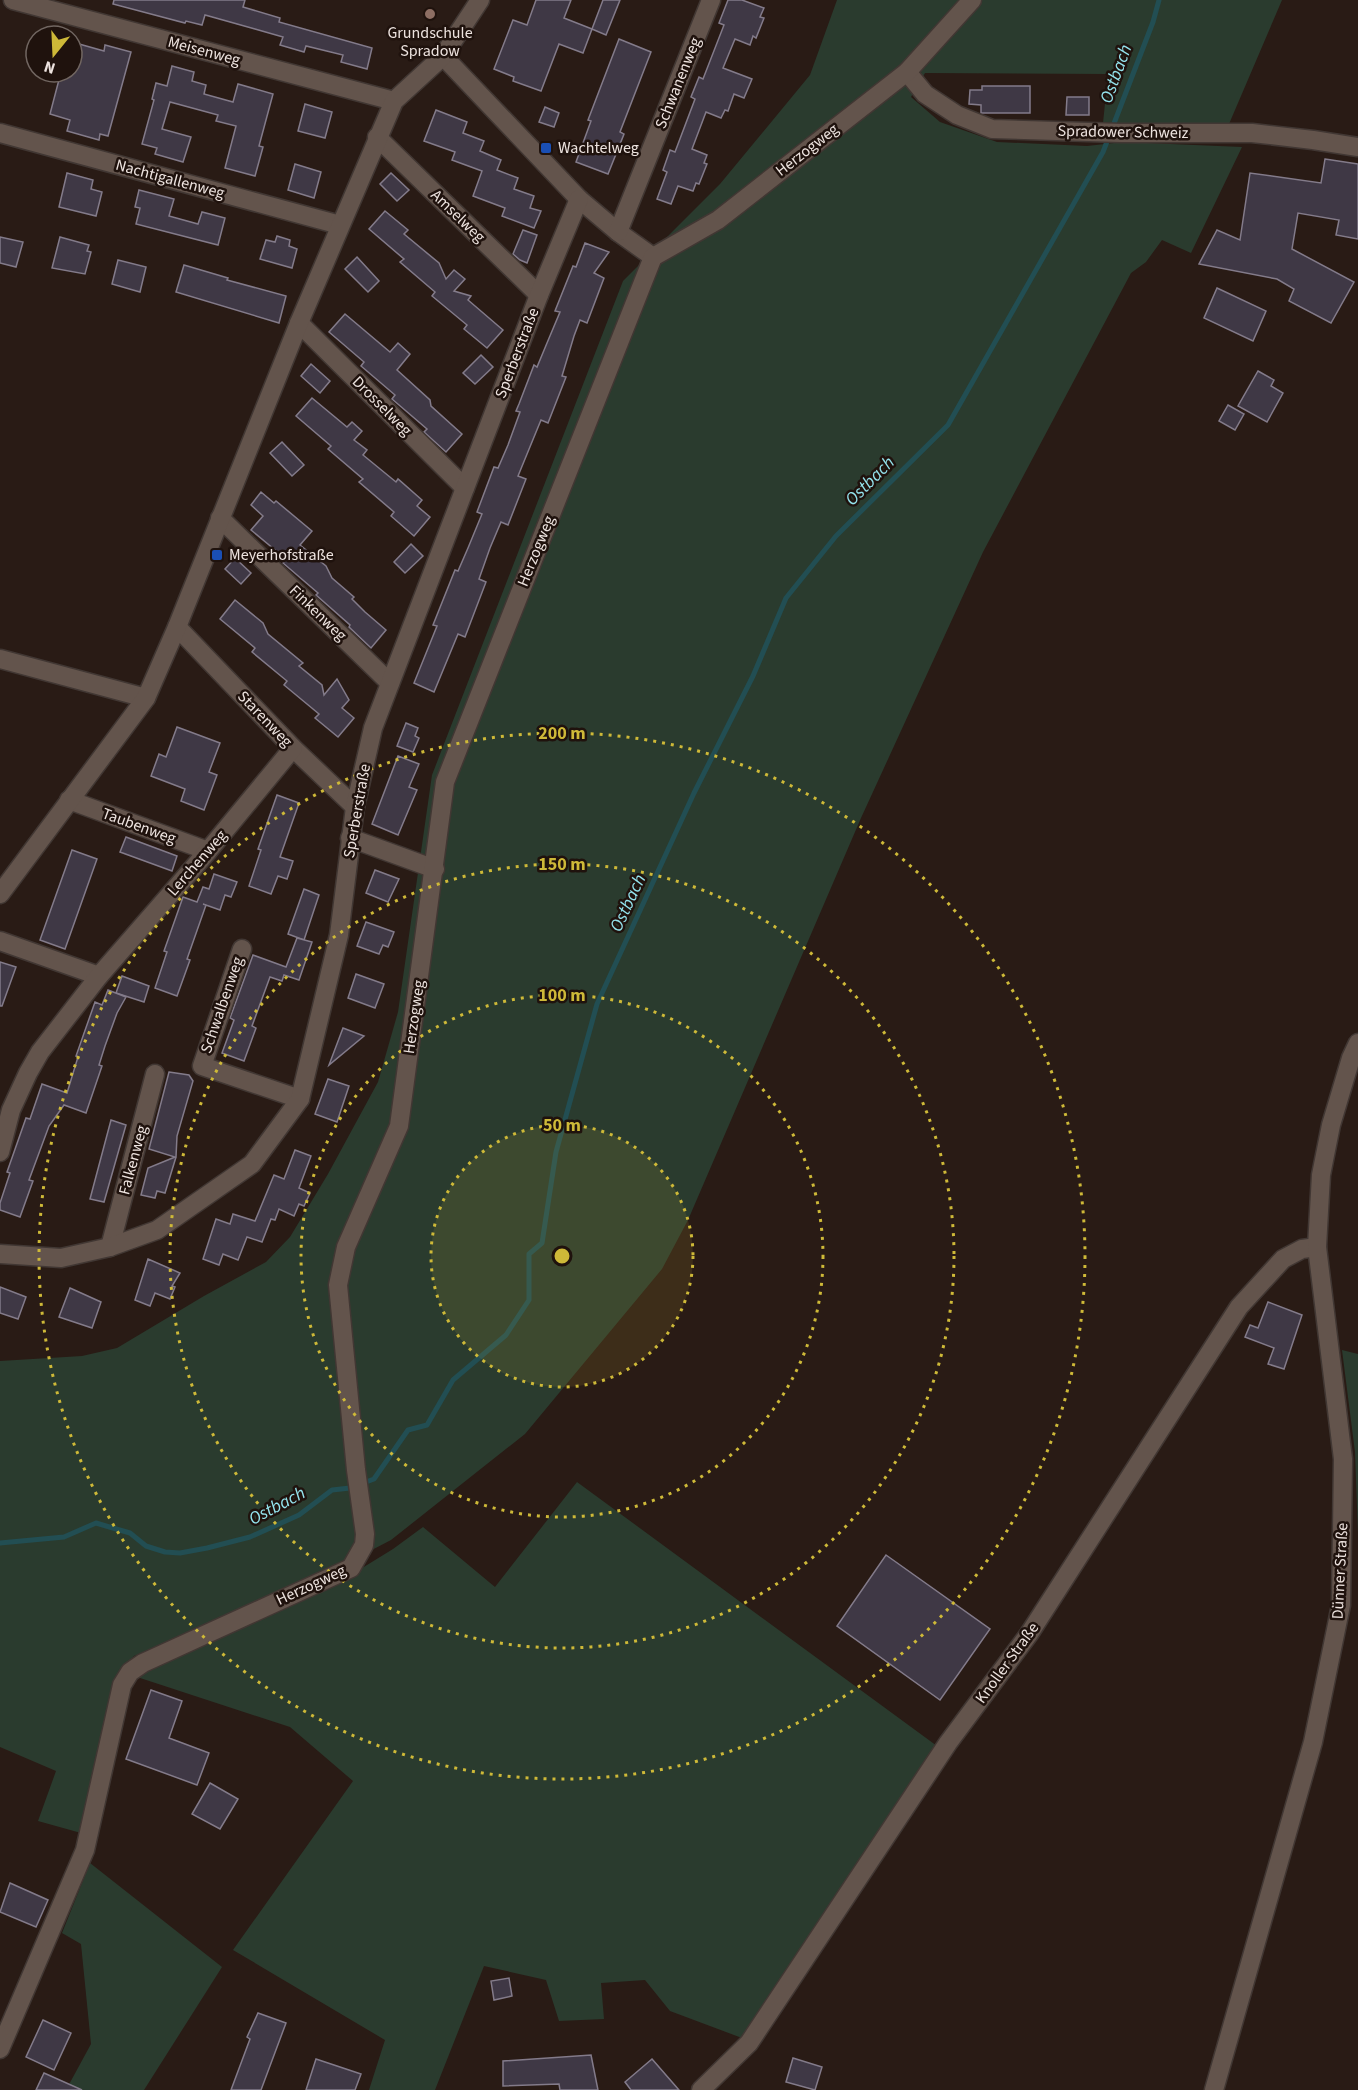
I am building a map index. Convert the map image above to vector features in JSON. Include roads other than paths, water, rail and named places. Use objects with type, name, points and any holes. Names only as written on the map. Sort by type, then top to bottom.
[{"type":"street","name":"Meisenweg","points":[[13,0],[48,5],[394,100]]},
{"type":"street","points":[[0,894],[146,698],[177,627],[299,323],[394,100],[443,56],[480,0]]},
{"type":"street","name":"Schwanenweg","points":[[618,232],[711,0]]},
{"type":"street","name":"Herzogweg","points":[[0,2049],[86,1850],[122,1685],[130,1672],[143,1663],[351,1568],[364,1545],[366,1534],[356,1470],[338,1285],[346,1247],[399,1126],[445,782],[653,257],[718,220],[907,72],[972,0]]},
{"type":"street","points":[[443,56],[579,199],[618,232],[653,257]]},
{"type":"street","name":"Spradower Schweiz","points":[[907,72],[925,94],[957,115],[992,129],[1252,134],[1358,147]]},
{"type":"street","name":"Nachtigallenweg","points":[[0,133],[340,225]]},
{"type":"street","name":"Amselweg","points":[[377,137],[539,295]]},
{"type":"street","name":"Sperberstraße","points":[[2,1257],[61,1258],[110,1247],[157,1230],[252,1164],[300,1099],[339,935],[355,807],[373,728],[539,295],[579,199]]},
{"type":"street","name":"Drosselweg","points":[[299,323],[465,488]]},
{"type":"street","name":"Finkenweg","points":[[220,518],[390,683]]},
{"type":"street","name":"Starenweg","points":[[177,627],[293,748],[355,807]]},
{"type":"street","points":[[0,659],[146,698]]},
{"type":"street","name":"Lerchenweg","points":[[0,1152],[11,1110],[40,1052],[99,976],[208,851],[293,748]]},
{"type":"street","name":"Taubenweg","points":[[69,801],[208,851]]},
{"type":"street","points":[[350,838],[435,869]]},
{"type":"street","points":[[0,941],[99,976]]},
{"type":"street","name":"Schwalbenweg","points":[[242,949],[201,1065],[300,1099]]},
{"type":"street","name":"Dünner Straße","points":[[1214,2090],[1313,1742],[1341,1605],[1343,1460],[1317,1247],[1321,1175],[1330,1125],[1358,1043]]},
{"type":"street","name":"Falkenweg","points":[[110,1247],[155,1074]]},
{"type":"street","name":"Knoller Straße","points":[[701,2090],[749,2043],[948,1743],[1029,1634],[1239,1307],[1283,1259],[1302,1249],[1317,1247]]},
{"type":"waterway","name":"Ostbach","points":[[0,1543],[64,1537],[96,1523],[130,1533],[146,1546],[165,1552],[180,1553],[250,1537],[299,1515],[332,1490],[350,1488],[374,1479],[408,1430],[427,1425],[453,1380],[506,1335],[529,1300],[529,1254],[542,1243],[556,1152],[597,1004],[694,793],[753,676],[786,598],[836,536],[948,425],[1103,152],[1153,22],[1159,0]]},
{"type":"place","name":"Grundschule Spradow","points":[[430,14]]},
{"type":"place","name":"Wachtelweg","points":[[546,148]]},
{"type":"place","name":"Meyerhofstraße","points":[[217,555]]}]
